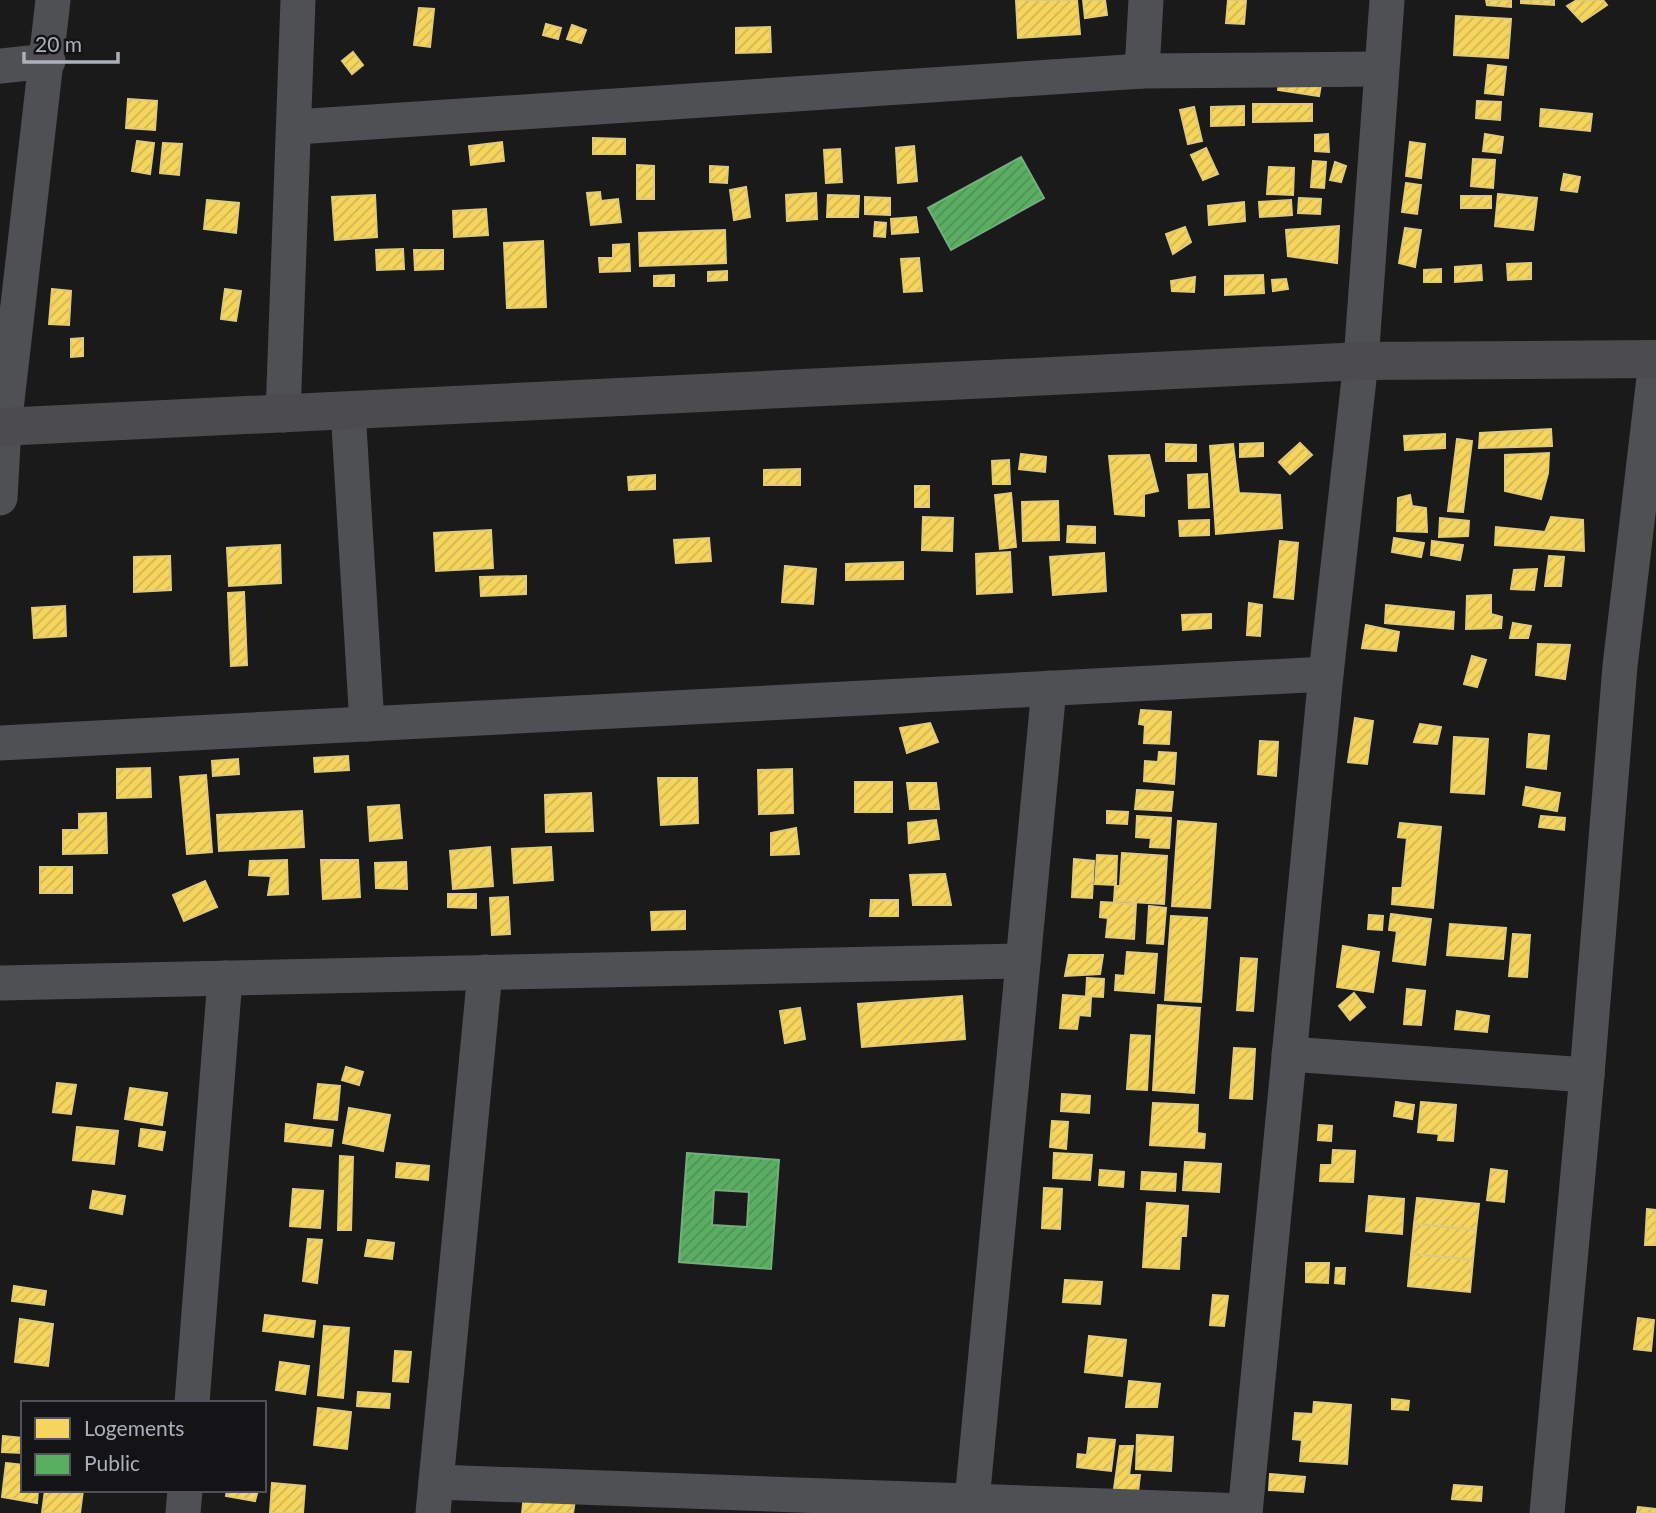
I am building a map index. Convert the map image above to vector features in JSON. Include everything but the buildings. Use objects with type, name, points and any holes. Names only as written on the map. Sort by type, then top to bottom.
[{"type":"main road","points":[[2,427],[1361,361],[1656,360]]},
{"type":"street","points":[[0,498],[2,427],[48,61],[53,0]]},
{"type":"street","points":[[284,415],[299,0]]},
{"type":"street","points":[[1142,71],[1146,0]]},
{"type":"street","points":[[485,972],[434,1497],[972,1501],[1245,1512],[1326,674],[1361,361],[1387,0]]},
{"type":"street","points":[[0,66],[48,61]]},
{"type":"street","points":[[296,127],[1142,71],[1381,69]]},
{"type":"street","points":[[1547,1513],[1587,1075],[1620,666],[1656,360]]},
{"type":"street","points":[[348,410],[367,724]]},
{"type":"street","points":[[0,743],[1326,674]]},
{"type":"street","points":[[972,1501],[1049,688]]},
{"type":"street","points":[[0,983],[1023,961]]},
{"type":"street","points":[[192,1401],[225,978]]},
{"type":"street","points":[[1289,1054],[1587,1075]]},
{"type":"street","points":[[183,1513],[185,1492]]}]
